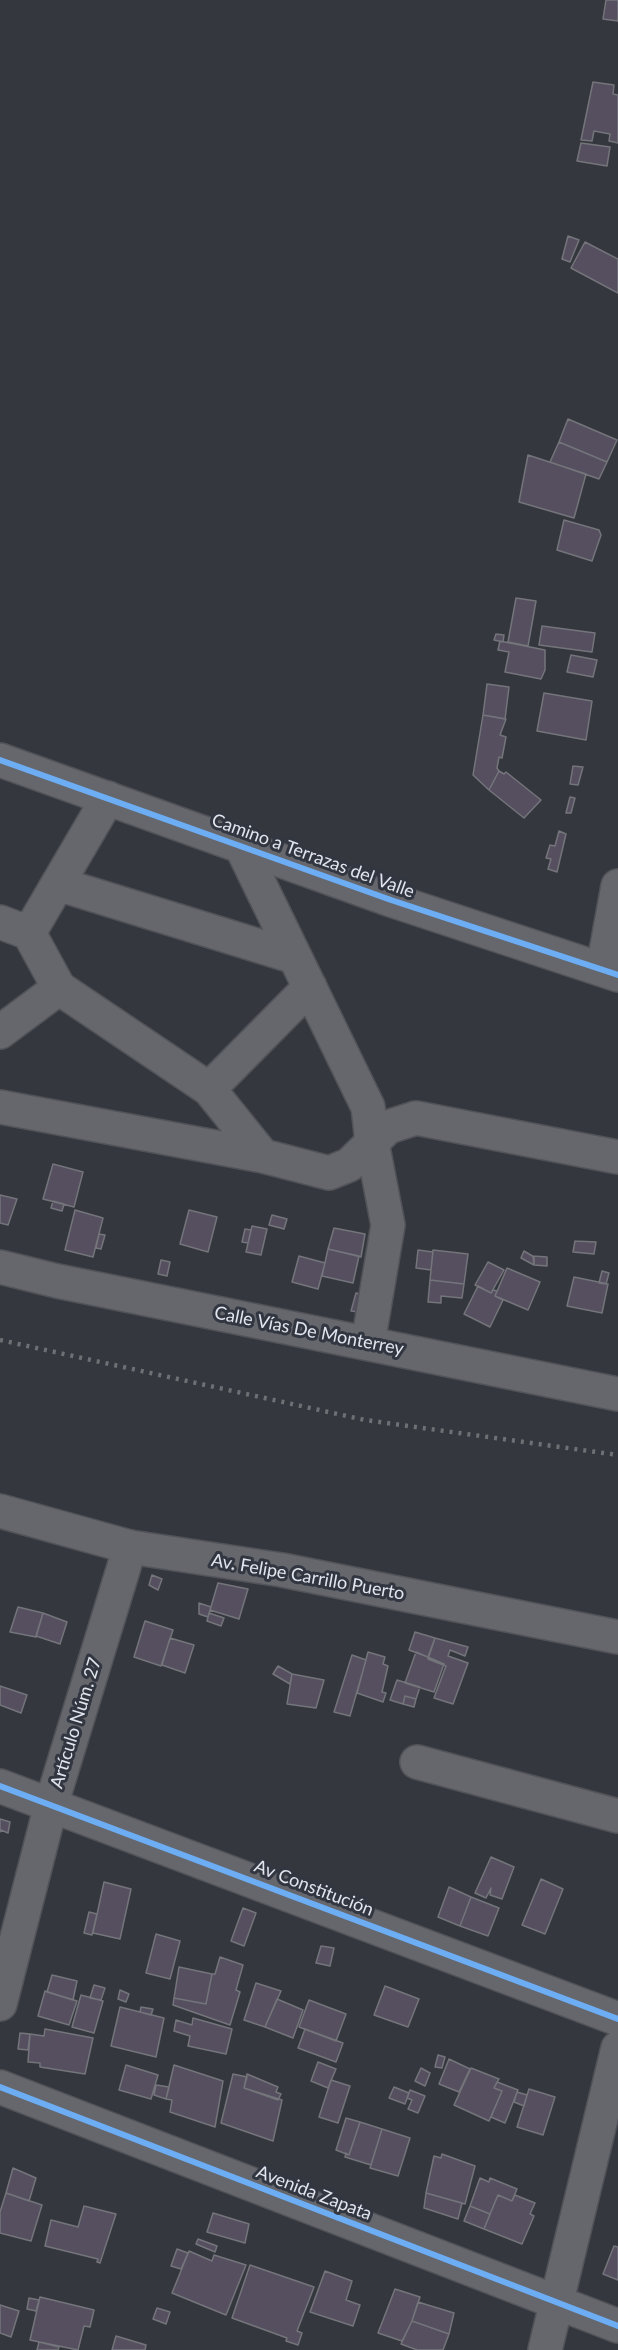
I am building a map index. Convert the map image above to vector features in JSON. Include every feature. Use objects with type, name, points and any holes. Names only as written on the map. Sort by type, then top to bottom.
[{"type":"street","name":"Camino a Terrazas del Valle","points":[[0,760],[391,900],[610,972]]},
{"type":"street","points":[[108,798],[58,884],[15,927],[59,988],[209,1089],[263,1156]]},
{"type":"street","points":[[242,846],[368,1107],[372,1142],[388,1226],[368,1343]]},
{"type":"street","points":[[58,884],[295,957]]},
{"type":"street","points":[[610,972],[618,886]]},
{"type":"street","points":[[209,1089],[310,987]]},
{"type":"street","points":[[0,1032],[59,988]]},
{"type":"street","points":[[0,1107],[263,1156],[329,1173],[349,1165],[388,1127],[416,1118],[618,1157]]},
{"type":"street","name":"Calle Vías De Monterrey","points":[[0,1267],[57,1281],[618,1394]]},
{"type":"street","name":"Av. Felipe Carrillo Puerto","points":[[0,1511],[130,1547],[282,1570],[618,1637]]},
{"type":"street","name":"Artículo Núm. 27","points":[[0,2004],[51,1805],[130,1547]]},
{"type":"street","points":[[417,1762],[618,1816]]},
{"type":"street","name":"Av Constitución","points":[[0,1786],[618,2019]]},
{"type":"street","points":[[545,2350],[618,2048]]},
{"type":"street","name":"Avenida Zapata","points":[[0,2087],[618,2326]]},
{"type":"building","points":[[606,0],[618,0],[618,21],[603,19]]},
{"type":"building","points":[[593,82],[614,85],[613,94],[618,95],[618,143],[609,141],[610,134],[594,131],[592,141],[581,140]]},
{"type":"building","points":[[581,143],[610,147],[607,166],[577,161]]},
{"type":"building","points":[[568,236],[579,240],[570,262],[562,259]]},
{"type":"building","points":[[585,242],[618,259],[618,293],[571,268]]},
{"type":"building","points":[[568,419],[617,440],[607,462],[559,442]]},
{"type":"building","points":[[559,442],[607,462],[599,479],[550,462]]},
{"type":"building","points":[[528,455],[586,474],[574,518],[519,502]]},
{"type":"building","points":[[564,520],[599,530],[601,535],[592,561],[557,550]]},
{"type":"building","points":[[516,598],[536,601],[528,646],[508,642]]},
{"type":"building","points":[[542,626],[595,633],[592,652],[539,645]]},
{"type":"building","points":[[496,634],[504,635],[503,642],[494,640]]},
{"type":"building","points":[[500,641],[545,650],[545,670],[541,679],[505,672],[509,652],[498,650]]},
{"type":"building","points":[[571,655],[597,660],[593,677],[567,672]]},
{"type":"building","points":[[487,684],[509,687],[505,719],[483,715]]},
{"type":"building","points":[[544,693],[592,701],[586,740],[537,731]]},
{"type":"building","points":[[483,715],[506,719],[500,735],[506,737],[502,758],[499,757],[497,768],[499,771],[489,790],[473,775]]},
{"type":"building","points":[[573,766],[583,767],[578,785],[570,784]]},
{"type":"building","points":[[499,771],[504,774],[506,772],[541,800],[524,818],[489,790]]},
{"type":"building","points":[[570,797],[575,798],[571,813],[566,813]]},
{"type":"building","points":[[559,831],[566,834],[557,872],[548,869],[551,859],[546,858],[550,845],[555,846]]},
{"type":"building","points":[[53,1164],[83,1172],[74,1207],[43,1199]]},
{"type":"building","points":[[0,1195],[17,1199],[8,1225],[0,1223]]},
{"type":"building","points":[[53,1201],[64,1204],[62,1211],[51,1208]]},
{"type":"building","points":[[75,1210],[103,1218],[93,1257],[65,1250]]},
{"type":"building","points":[[189,1210],[217,1217],[208,1252],[180,1244]]},
{"type":"building","points":[[272,1215],[287,1219],[284,1229],[269,1225]]},
{"type":"building","points":[[252,1226],[267,1229],[261,1255],[246,1252]]},
{"type":"building","points":[[334,1228],[365,1234],[361,1257],[328,1249]]},
{"type":"building","points":[[245,1229],[251,1230],[248,1243],[242,1242]]},
{"type":"building","points":[[99,1234],[105,1235],[101,1249],[96,1248]]},
{"type":"building","points":[[575,1241],[596,1242],[594,1254],[573,1252]]},
{"type":"building","points":[[328,1249],[359,1256],[353,1283],[322,1276]]},
{"type":"building","points":[[418,1250],[433,1252],[431,1270],[416,1268]]},
{"type":"building","points":[[433,1250],[468,1254],[464,1284],[430,1280]]},
{"type":"building","points":[[524,1251],[534,1257],[534,1265],[521,1258]]},
{"type":"building","points":[[299,1256],[325,1263],[318,1289],[292,1282]]},
{"type":"building","points":[[533,1256],[547,1257],[547,1266],[534,1265]]},
{"type":"building","points":[[161,1260],[170,1262],[167,1276],[158,1274]]},
{"type":"building","points":[[488,1262],[504,1270],[491,1293],[475,1285]]},
{"type":"building","points":[[507,1268],[540,1282],[528,1310],[495,1296]]},
{"type":"building","points":[[602,1271],[609,1273],[606,1284],[599,1283]]},
{"type":"building","points":[[574,1277],[608,1284],[602,1313],[567,1306]]},
{"type":"building","points":[[430,1280],[464,1284],[462,1298],[441,1296],[441,1303],[428,1302]]},
{"type":"building","points":[[478,1286],[491,1293],[493,1290],[497,1291],[495,1296],[503,1300],[490,1327],[464,1314]]},
{"type":"building","points":[[356,1293],[371,1296],[367,1313],[351,1311]]},
{"type":"building","points":[[152,1575],[162,1579],[158,1590],[149,1585]]},
{"type":"building","points":[[218,1583],[248,1589],[239,1619],[210,1610]]},
{"type":"building","points":[[199,1603],[211,1607],[208,1617],[199,1614]]},
{"type":"building","points":[[18,1607],[43,1613],[36,1637],[10,1632]]},
{"type":"building","points":[[43,1613],[67,1622],[60,1644],[36,1636]]},
{"type":"building","points":[[209,1613],[224,1618],[221,1626],[207,1621]]},
{"type":"building","points":[[145,1621],[173,1630],[161,1666],[134,1657]]},
{"type":"building","points":[[415,1632],[435,1638],[428,1657],[409,1650]]},
{"type":"building","points":[[170,1638],[194,1645],[185,1673],[162,1665]]},
{"type":"building","points":[[435,1638],[468,1647],[465,1656],[450,1650],[448,1656],[468,1663],[453,1704],[434,1698],[446,1666],[428,1659]]},
{"type":"building","points":[[368,1652],[385,1657],[383,1664],[388,1666],[382,1692],[386,1693],[383,1702],[357,1693]]},
{"type":"building","points":[[416,1652],[444,1664],[434,1692],[405,1683]]},
{"type":"building","points":[[352,1655],[366,1660],[350,1716],[334,1712]]},
{"type":"building","points":[[278,1666],[292,1674],[290,1684],[273,1674]]},
{"type":"building","points":[[292,1674],[324,1680],[316,1708],[287,1704]]},
{"type":"building","points":[[397,1680],[420,1687],[416,1699],[405,1696],[403,1704],[390,1700]]},
{"type":"building","points":[[0,1686],[27,1695],[21,1713],[0,1705]]},
{"type":"building","points":[[405,1696],[416,1699],[414,1707],[403,1704]]},
{"type":"building","points":[[0,1819],[10,1822],[8,1833],[1,1830],[0,1832]]},
{"type":"building","points":[[491,1857],[514,1867],[502,1899],[490,1895],[491,1888],[486,1898],[475,1893]]},
{"type":"building","points":[[541,1879],[563,1889],[545,1934],[522,1925]]},
{"type":"building","points":[[104,1882],[131,1889],[120,1939],[93,1933]]},
{"type":"building","points":[[449,1887],[471,1897],[460,1926],[438,1917]]},
{"type":"building","points":[[471,1897],[499,1908],[488,1936],[460,1926]]},
{"type":"building","points":[[243,1908],[256,1913],[244,1946],[231,1941]]},
{"type":"building","points":[[89,1912],[97,1914],[92,1935],[84,1933]]},
{"type":"building","points":[[156,1934],[180,1941],[170,1979],[146,1973]]},
{"type":"building","points":[[321,1946],[334,1948],[330,1966],[316,1963]]},
{"type":"building","points":[[220,1957],[243,1965],[236,1990],[240,1992],[230,2025],[173,2005],[174,1998],[206,2004],[212,1974],[215,1974]]},
{"type":"building","points":[[179,1967],[212,1974],[206,2004],[174,1998]]},
{"type":"building","points":[[52,1975],[77,1981],[73,2000],[47,1992]]},
{"type":"building","points":[[256,1983],[281,1991],[265,2027],[244,2020]]},
{"type":"building","points":[[94,1985],[105,1988],[101,2000],[90,1998]]},
{"type":"building","points":[[385,1986],[419,1999],[408,2027],[374,2015]]},
{"type":"building","points":[[120,1990],[129,1994],[126,2002],[118,1999]]},
{"type":"building","points":[[45,1991],[77,2001],[69,2025],[38,2016]]},
{"type":"building","points":[[81,1995],[103,2001],[94,2033],[72,2027]]},
{"type":"building","points":[[277,1999],[303,2010],[293,2038],[265,2027]]},
{"type":"building","points":[[309,2000],[346,2014],[336,2041],[299,2027]]},
{"type":"building","points":[[120,2007],[164,2018],[156,2057],[111,2046]]},
{"type":"building","points":[[141,2007],[153,2009],[151,2015],[140,2012]]},
{"type":"building","points":[[193,2018],[232,2029],[226,2054],[188,2046],[190,2036],[174,2031],[176,2020],[192,2025]]},
{"type":"building","points":[[45,2029],[93,2038],[85,2074],[40,2067],[40,2063],[28,2062],[30,2034],[44,2036]]},
{"type":"building","points":[[305,2029],[343,2043],[336,2062],[298,2048]]},
{"type":"building","points":[[20,2033],[30,2034],[28,2050],[18,2049]]},
{"type":"building","points":[[438,2055],[445,2057],[442,2068],[435,2067]]},
{"type":"building","points":[[449,2059],[470,2069],[459,2092],[439,2084]]},
{"type":"building","points":[[318,2062],[336,2069],[328,2088],[311,2081]]},
{"type":"building","points":[[126,2065],[158,2075],[151,2099],[119,2090]]},
{"type":"building","points":[[174,2065],[223,2081],[215,2127],[170,2112],[172,2100],[166,2099]]},
{"type":"building","points":[[421,2068],[430,2073],[425,2086],[415,2081]]},
{"type":"building","points":[[471,2068],[499,2079],[494,2088],[502,2091],[489,2121],[454,2105]]},
{"type":"building","points":[[233,2074],[247,2077],[244,2088],[282,2100],[273,2141],[221,2123]]},
{"type":"building","points":[[247,2074],[278,2087],[276,2092],[281,2094],[278,2100],[244,2088]]},
{"type":"building","points":[[331,2080],[350,2086],[338,2123],[319,2117]]},
{"type":"building","points":[[497,2082],[518,2090],[505,2123],[491,2117],[502,2091],[494,2088]]},
{"type":"building","points":[[156,2085],[169,2087],[166,2099],[154,2095]]},
{"type":"building","points":[[394,2087],[409,2093],[405,2104],[389,2098]]},
{"type":"building","points":[[529,2089],[555,2097],[543,2135],[517,2127]]},
{"type":"building","points":[[410,2090],[425,2096],[418,2113],[408,2109],[412,2100],[407,2098]]},
{"type":"building","points":[[517,2092],[527,2095],[524,2106],[514,2102]]},
{"type":"building","points":[[346,2118],[360,2122],[349,2155],[336,2150]]},
{"type":"building","points":[[360,2122],[382,2129],[371,2165],[345,2157],[346,2153],[349,2155]]},
{"type":"building","points":[[382,2129],[410,2138],[398,2176],[370,2168]]},
{"type":"building","points":[[442,2154],[475,2166],[465,2204],[426,2193],[434,2156],[441,2158]]},
{"type":"building","points":[[13,2168],[36,2178],[29,2201],[6,2193]]},
{"type":"building","points":[[480,2178],[489,2182],[490,2178],[517,2189],[512,2201],[498,2195],[490,2214],[470,2206]]},
{"type":"building","points":[[6,2193],[42,2205],[31,2241],[0,2233],[0,2212]]},
{"type":"building","points":[[426,2193],[462,2203],[458,2219],[424,2208]]},
{"type":"building","points":[[498,2195],[512,2201],[515,2195],[535,2203],[530,2214],[534,2216],[522,2244],[484,2229]]},
{"type":"building","points":[[84,2206],[116,2214],[100,2263],[97,2262],[98,2259],[45,2246],[51,2220],[78,2227]]},
{"type":"building","points":[[470,2206],[490,2214],[484,2229],[464,2221]]},
{"type":"building","points":[[213,2213],[249,2224],[245,2243],[207,2232]]},
{"type":"building","points":[[198,2239],[217,2246],[215,2252],[196,2244]]},
{"type":"building","points":[[614,2246],[618,2247],[618,2280],[603,2274]]},
{"type":"building","points":[[177,2249],[188,2253],[181,2269],[171,2266]]},
{"type":"building","points":[[189,2251],[212,2261],[214,2255],[246,2265],[226,2315],[172,2293]]},
{"type":"building","points":[[250,2265],[314,2287],[297,2331],[302,2333],[298,2345],[286,2341],[287,2338],[232,2318]]},
{"type":"building","points":[[325,2271],[352,2281],[346,2300],[360,2305],[353,2326],[310,2312]]},
{"type":"building","points":[[395,2289],[420,2297],[402,2341],[378,2333]]},
{"type":"building","points":[[40,2297],[94,2310],[90,2327],[84,2326],[78,2350],[30,2340]]},
{"type":"building","points":[[29,2298],[39,2300],[36,2311],[27,2309]]},
{"type":"building","points":[[418,2302],[454,2313],[449,2334],[412,2321]]},
{"type":"building","points":[[0,2305],[19,2311],[11,2337],[0,2333]]},
{"type":"building","points":[[157,2308],[170,2312],[166,2324],[153,2319]]},
{"type":"building","points":[[412,2321],[449,2334],[443,2350],[417,2350],[401,2344]]},
{"type":"building","points":[[116,2336],[146,2345],[145,2350],[112,2350]]},
{"type":"building","points":[[39,2342],[59,2347],[58,2350],[37,2350]]},
{"type":"railway","points":[[0,1340],[365,1420],[618,1455]]},
{"type":"cycle path","points":[[0,760],[391,900],[618,975]]},
{"type":"cycle path","points":[[0,1786],[618,2019]]},
{"type":"cycle path","points":[[0,2087],[618,2326]]}]
